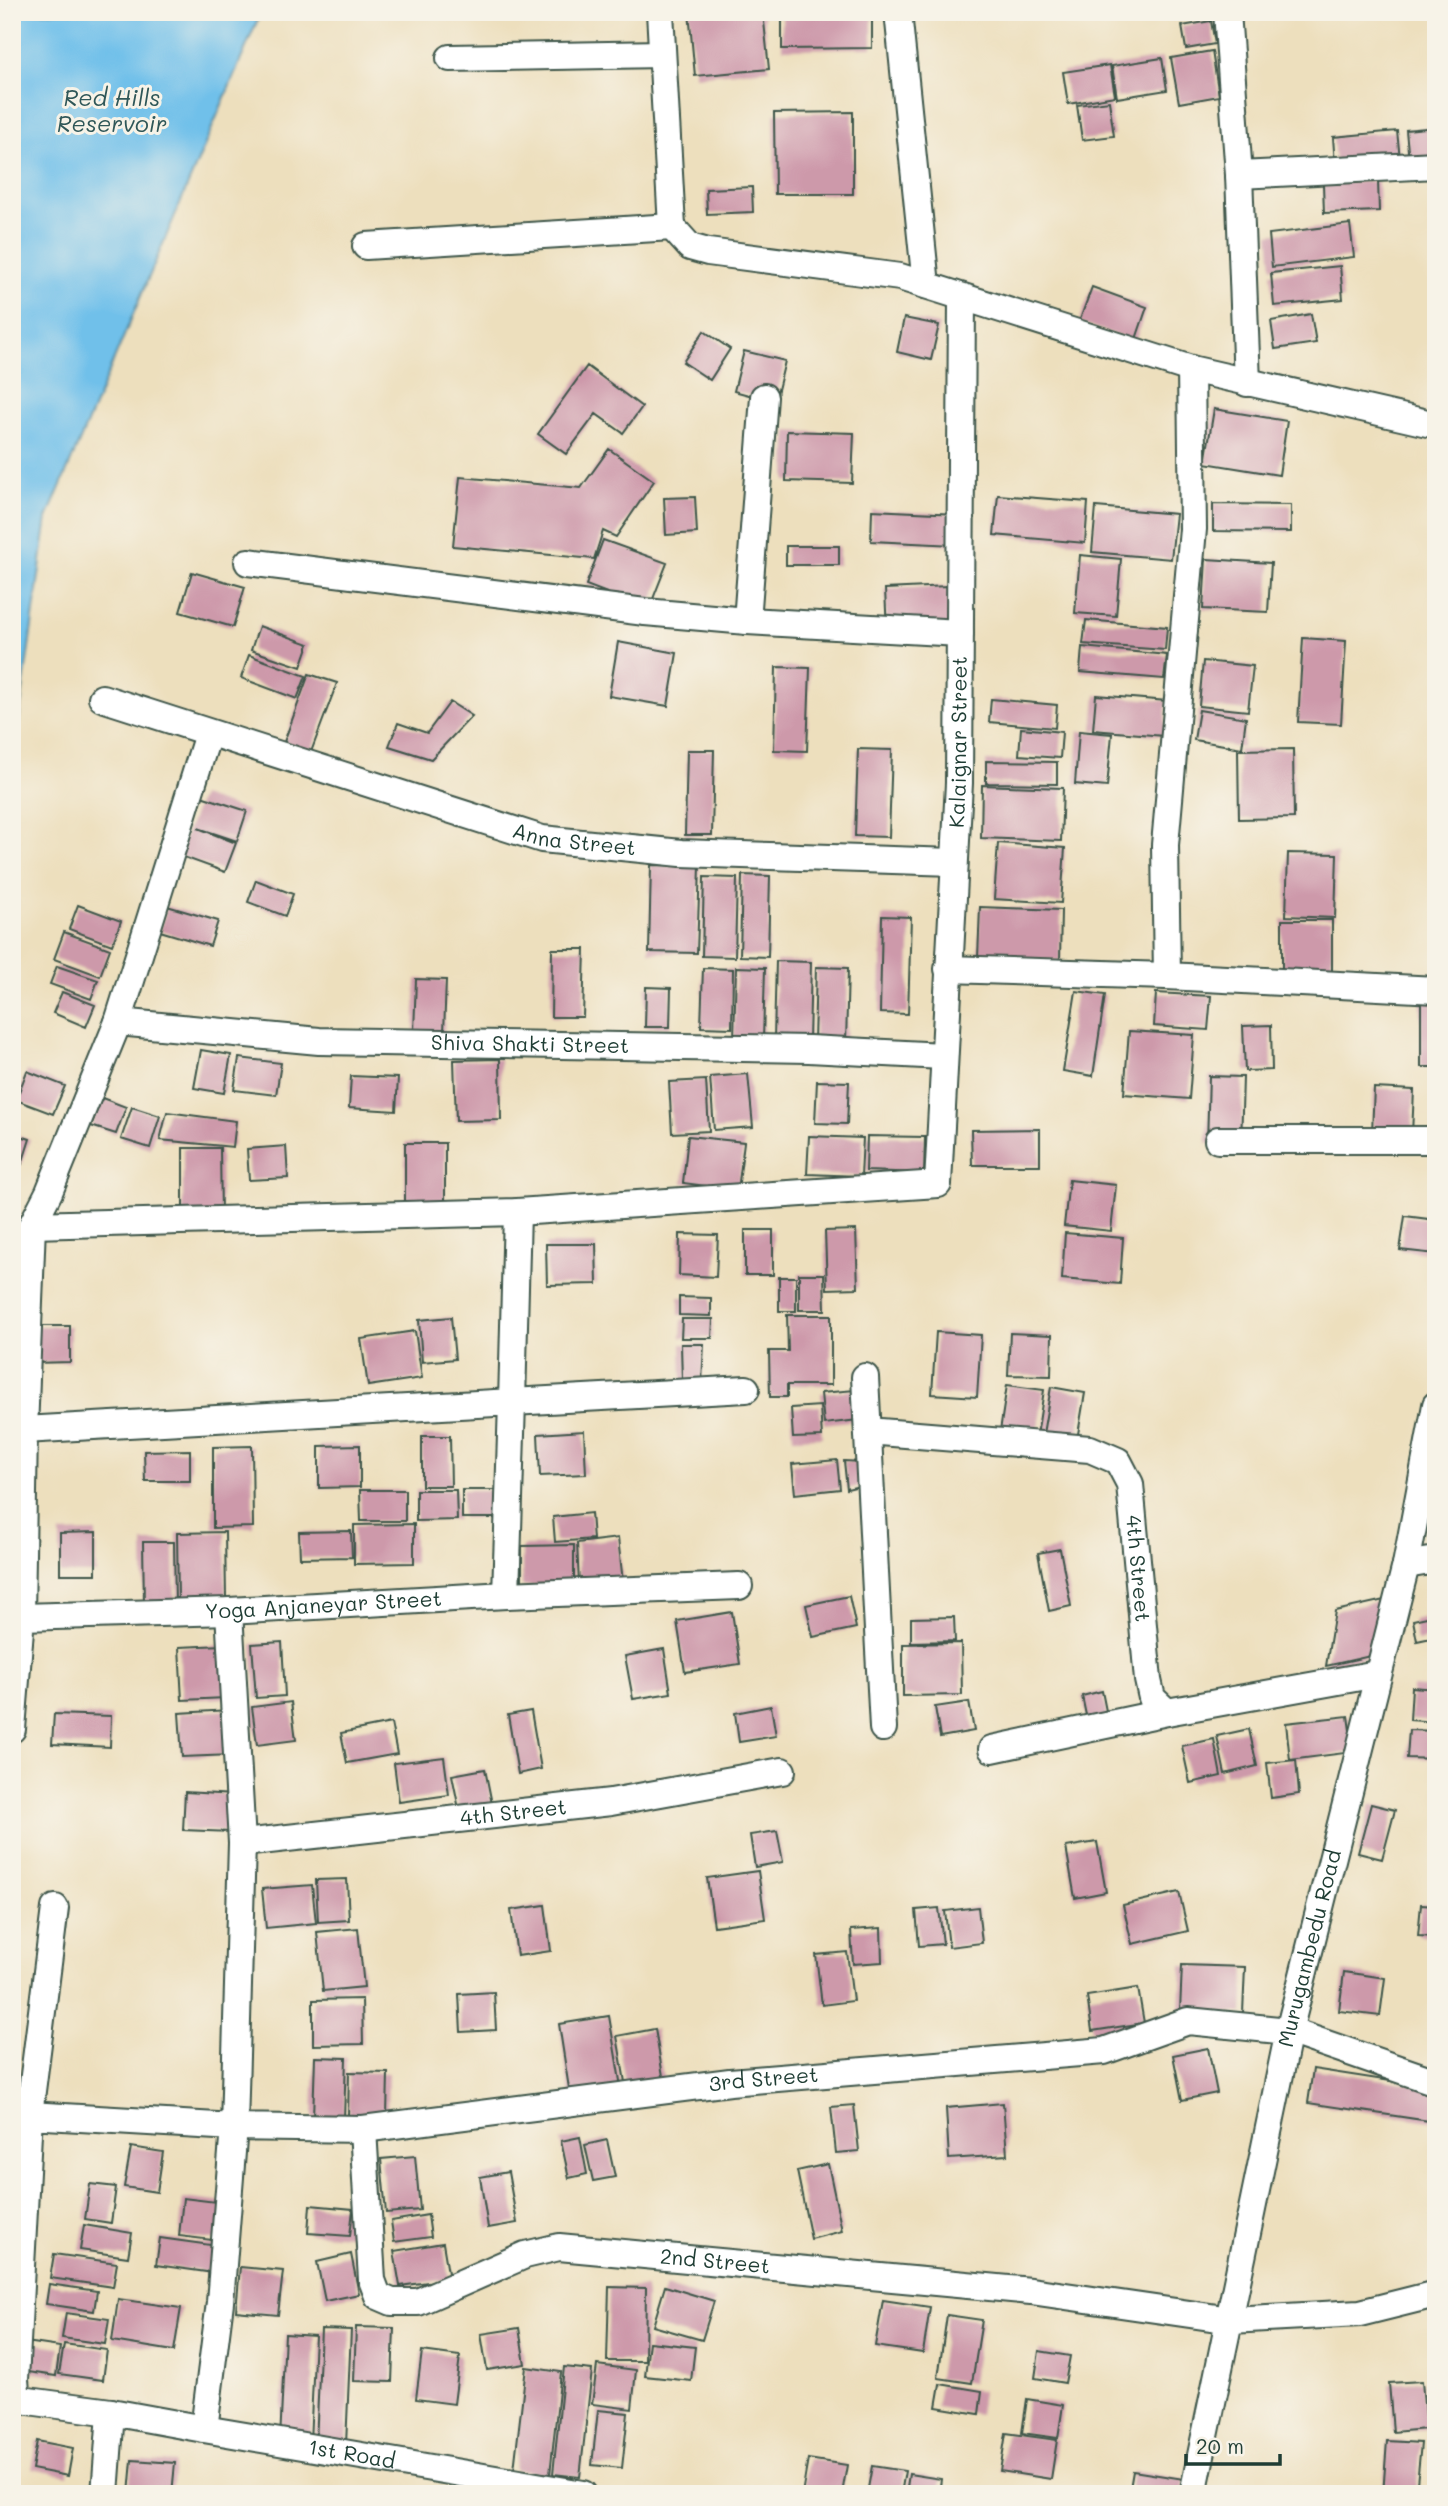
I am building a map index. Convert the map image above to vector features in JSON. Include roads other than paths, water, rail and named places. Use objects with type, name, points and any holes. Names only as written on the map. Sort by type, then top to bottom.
[{"type":"street","points":[[660,12],[672,227],[690,247],[708,252],[900,277],[1191,369],[1436,425]]},
{"type":"street","points":[[898,12],[926,285]]},
{"type":"street","points":[[1227,12],[1239,175],[1247,383]]},
{"type":"street","points":[[450,58],[662,54]]},
{"type":"street","points":[[1239,175],[1436,165]]},
{"type":"street","points":[[366,246],[672,227]]},
{"type":"street","name":"Kalaignar Street","points":[[517,1212],[938,1184],[959,783],[962,297]]},
{"type":"street","points":[[1167,976],[1166,845],[1193,529],[1191,369]]},
{"type":"street","points":[[747,621],[764,397]]},
{"type":"street","points":[[248,562],[645,612],[747,621],[960,633]]},
{"type":"street","name":"Anna Street","points":[[102,698],[542,839],[681,853],[954,862]]},
{"type":"street","points":[[12,1729],[22,1617],[24,1430],[32,1225],[49,1192],[118,1022],[208,734]]},
{"type":"street","points":[[948,969],[1436,989]]},
{"type":"street","name":"Shiva Shakti Street","points":[[118,1022],[319,1041],[809,1049],[943,1056]]},
{"type":"street","points":[[1218,1140],[1436,1140]]},
{"type":"street","points":[[32,1225],[517,1212],[506,1595]]},
{"type":"street","points":[[865,1377],[883,1728]]},
{"type":"street","points":[[24,1430],[746,1389]]},
{"type":"street","name":"Murugambedu Road","points":[[1193,2494],[1289,2031],[1406,1565],[1436,1405]]},
{"type":"street","name":"4th Street","points":[[868,1431],[1090,1449],[1118,1461],[1130,1484],[1148,1680],[1152,1698],[1167,1712]]},
{"type":"street","points":[[1406,1565],[1436,1559]]},
{"type":"street","name":"Yoga Anjaneyar Street","points":[[22,1617],[229,1611],[506,1595],[739,1586]]},
{"type":"street","points":[[204,2429],[220,2302],[234,2127],[242,1843],[229,1611]]},
{"type":"street","points":[[992,1749],[1167,1712],[1377,1674]]},
{"type":"street","name":"4th Street","points":[[242,1843],[611,1802],[782,1771]]},
{"type":"street","points":[[29,2115],[55,1908]]},
{"type":"street","name":"3rd Street","points":[[29,2115],[234,2127],[363,2129],[730,2082],[1104,2052],[1188,2021],[1289,2031],[1436,2082]]},
{"type":"street","name":"1st Road","points":[[29,2115],[15,2380],[16,2391],[21,2400],[111,2412],[583,2494]]},
{"type":"street","name":"2nd Street","points":[[363,2129],[372,2280],[378,2296],[392,2302],[418,2302],[525,2255],[559,2247],[1031,2291],[1231,2320],[1360,2314],[1436,2294]]},
{"type":"street","points":[[105,2494],[111,2412]]},
{"type":"water","name":"Red Hills Reservoir","points":[[12,12],[261,12],[47,518],[12,769]]}]
